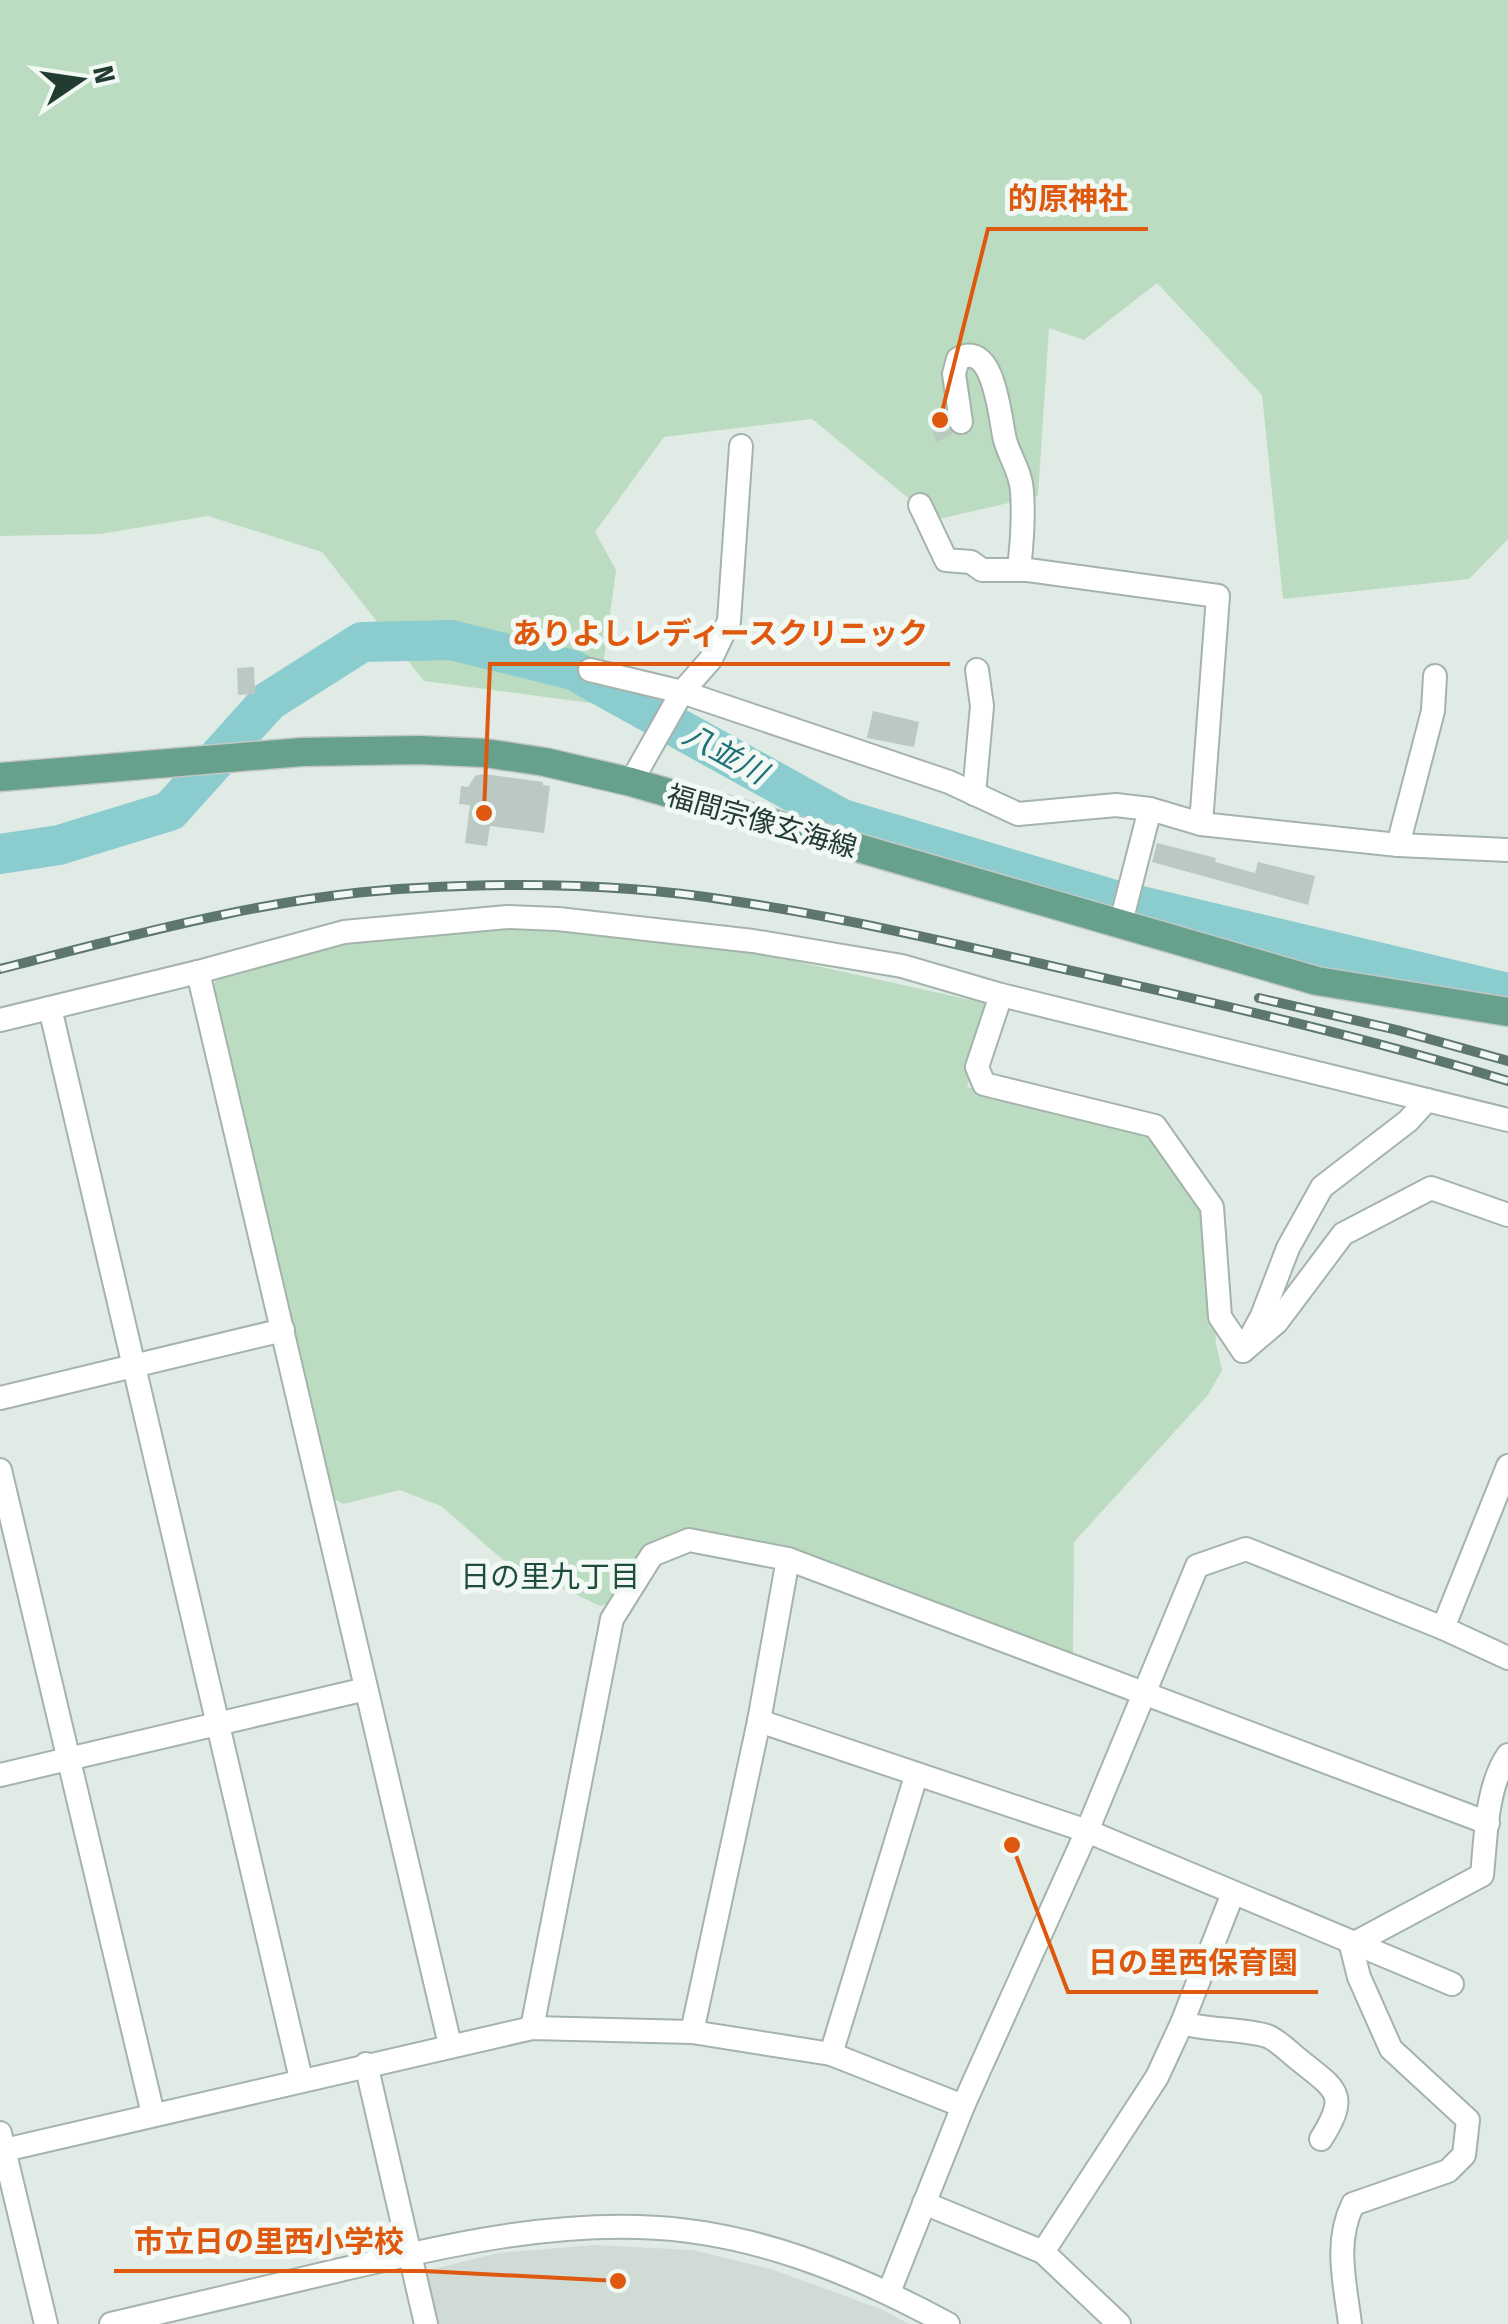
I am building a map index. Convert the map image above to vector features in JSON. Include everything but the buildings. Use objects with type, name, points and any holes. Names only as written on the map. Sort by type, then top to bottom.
[{"type":"main road","name":"福間宗像玄海線","points":[[0,777],[302,752],[419,750],[485,753],[546,762],[1122,918],[1316,981],[1508,1012]]},
{"type":"street","points":[[962,422],[954,374],[958,359],[966,355],[974,356],[992,376],[1004,436],[1020,473],[1019,569]]},
{"type":"street","points":[[631,782],[682,692],[711,659],[729,621],[742,446]]},
{"type":"street","points":[[920,505],[946,560],[971,562],[982,570],[1019,569],[1218,596],[1201,824]]},
{"type":"street","points":[[590,670],[682,692],[949,782],[1018,814],[1116,805],[1150,809],[1201,824],[1398,845],[1508,850]]},
{"type":"street","points":[[974,794],[982,706],[978,670]]},
{"type":"street","points":[[1398,845],[1433,711],[1436,676]]},
{"type":"street","points":[[1122,918],[1150,809]]},
{"type":"street","points":[[0,1020],[344,932],[507,917],[753,940],[902,966],[1001,996],[1508,1120]]},
{"type":"street","points":[[198,972],[450,2045]]},
{"type":"street","points":[[1001,996],[977,1067],[984,1084],[1156,1126],[1212,1207],[1220,1317],[1243,1351]]},
{"type":"street","points":[[50,1008],[301,2079]]},
{"type":"street","points":[[1243,1351],[1262,1316],[1288,1248],[1322,1187],[1408,1120],[1427,1100]]},
{"type":"street","points":[[1243,1351],[1277,1322],[1342,1234],[1431,1188],[1508,1215]]},
{"type":"street","points":[[0,1398],[283,1330]]},
{"type":"street","points":[[1443,1628],[1508,1466]]},
{"type":"street","points":[[0,1470],[153,2114]]},
{"type":"street","points":[[532,2028],[612,1619],[652,1555],[689,1540],[788,1558],[1488,1822]]},
{"type":"street","points":[[889,2292],[964,2106],[1087,1831],[1197,1566],[1246,1549],[1508,1658]]},
{"type":"street","points":[[692,2032],[759,1721],[788,1558]]},
{"type":"street","points":[[0,1775],[366,1689]]},
{"type":"street","points":[[759,1721],[1087,1831],[1442,1980]]},
{"type":"street","points":[[1352,1944],[1482,1875],[1500,1766],[1508,1755]]},
{"type":"street","points":[[831,2054],[916,1776]]},
{"type":"street","points":[[1043,2252],[1157,2077],[1232,1893]]},
{"type":"street","points":[[1350,2324],[1342,2251],[1344,2223],[1353,2204],[1448,2171],[1464,2155],[1468,2120],[1391,2048],[1359,1977],[1352,1944]]},
{"type":"street","points":[[1182,2023],[1269,2036],[1331,2086],[1338,2100],[1336,2114],[1320,2139]]},
{"type":"street","points":[[46,2324],[1,2145],[532,2028],[692,2032],[831,2054],[964,2106]]},
{"type":"street","points":[[366,2064],[426,2324]]},
{"type":"street","points":[[924,2203],[1043,2252],[1119,2324]]},
{"type":"street","points":[[111,2324],[410,2254],[522,2232],[572,2227],[643,2227],[773,2248],[828,2265],[948,2324]]},
{"type":"shaded area","points":[[594,2245],[693,2250],[771,2269],[881,2309],[909,2324],[437,2324],[426,2271],[498,2253]]},
{"type":"green space","points":[[0,0],[1508,0],[1508,539],[1469,579],[1283,599],[1262,395],[1157,283],[1084,340],[1049,328],[1038,496],[935,520],[812,419],[664,437],[595,532],[616,570],[598,704],[424,681],[322,552],[208,516],[100,534],[0,536]]},
{"type":"green space","points":[[518,929],[589,932],[763,954],[984,1003],[987,1017],[967,1087],[1152,1133],[1210,1223],[1216,1344],[1222,1370],[1208,1395],[1074,1542],[1073,1657],[789,1547],[691,1532],[609,1603],[600,1606],[503,1560],[441,1506],[400,1490],[343,1504],[334,1499],[212,989],[217,977],[364,939]]},
{"type":"waterway","name":"八並川","points":[[0,854],[59,845],[170,811],[269,701],[362,642],[451,640],[573,670],[842,819],[1111,899],[1508,993]]},
{"type":"railway","points":[[0,969],[207,918],[364,892],[456,886],[615,888],[733,901],[904,933],[1292,1022],[1508,1081]]},
{"type":"railway","points":[[1259,998],[1508,1061]]},
{"type":"place","name":"的原神社","points":[[940,420]]},
{"type":"place","name":"ありよしレディースクリニック","points":[[484,813]]},
{"type":"place","name":"日の里西保育園","points":[[1012,1845]]},
{"type":"place","name":"市立日の里西小学校","points":[[618,2281]]},
{"type":"district","name":"日の里九丁目","points":[[550,1577]]}]
